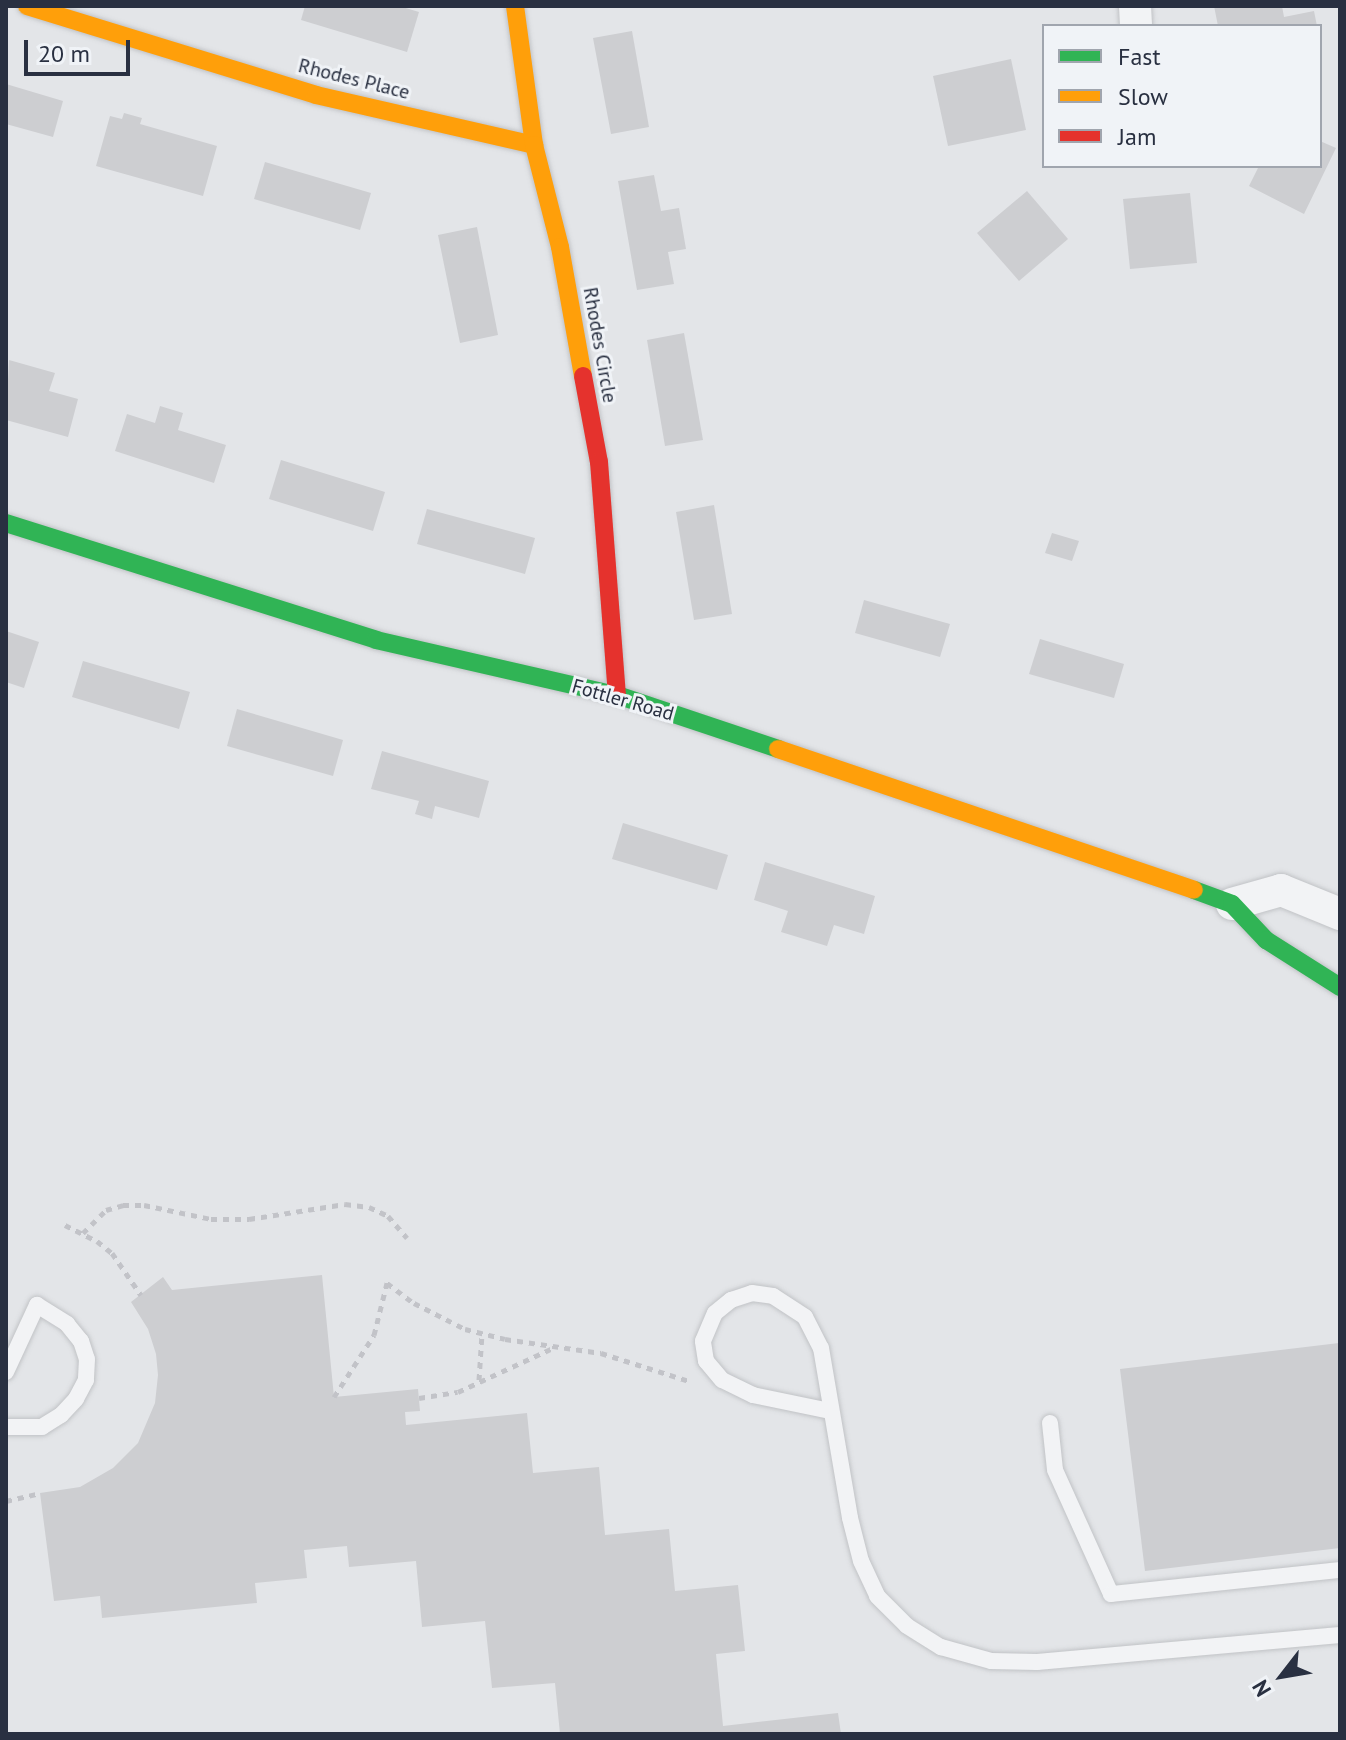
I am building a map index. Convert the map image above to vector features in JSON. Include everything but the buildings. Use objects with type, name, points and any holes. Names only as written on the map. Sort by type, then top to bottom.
[{"type":"street","name":"Rhodes Place","points":[[27,6],[316,95],[534,145]]},
{"type":"street","name":"Rhodes Circle","points":[[515,6],[534,145],[560,247],[599,462],[617,695]]},
{"type":"street","name":"Fottler Road","points":[[6,523],[376,640],[617,695],[1232,904],[1266,940],[1340,987]]},
{"type":"street","points":[[1232,904],[1281,890],[1340,914]]},
{"type":"lane","points":[[830,1411],[753,1395],[722,1380],[706,1361],[703,1341],[715,1313],[731,1300],[752,1293],[773,1296],[805,1317],[821,1348],[850,1518],[861,1561],[877,1596],[907,1626],[941,1647],[991,1661],[1037,1662],[1340,1635]]},
{"type":"lane","points":[[6,1372],[37,1305],[67,1324],[81,1341],[87,1359],[86,1380],[76,1399],[61,1415],[42,1427],[6,1427]]},
{"type":"lane","points":[[1050,1423],[1055,1470],[1111,1594],[1340,1570]]},
{"type":"path","points":[[83,1233],[106,1210],[123,1205],[144,1205],[211,1219],[249,1219],[345,1204],[369,1207],[388,1216],[407,1238]]},
{"type":"path","points":[[65,1225],[112,1253],[141,1295]]},
{"type":"path","points":[[334,1397],[374,1335],[387,1283],[439,1318],[482,1333],[601,1353],[698,1385]]},
{"type":"path","points":[[479,1380],[482,1333]]},
{"type":"path","points":[[419,1398],[448,1395],[556,1347]]},
{"type":"path","points":[[6,1501],[40,1493]]},
{"type":"traffic: fast","points":[[6,523],[376,640],[617,695],[778,749]]},
{"type":"traffic: fast","points":[[1194,890],[1232,904],[1266,940],[1340,987]]},
{"type":"traffic: slow","points":[[27,6],[316,95],[534,145]]},
{"type":"traffic: slow","points":[[515,6],[534,145],[560,247],[583,376]]},
{"type":"traffic: slow","points":[[778,749],[1194,890]]},
{"type":"traffic: jam","points":[[583,376],[599,462],[617,695]]}]
